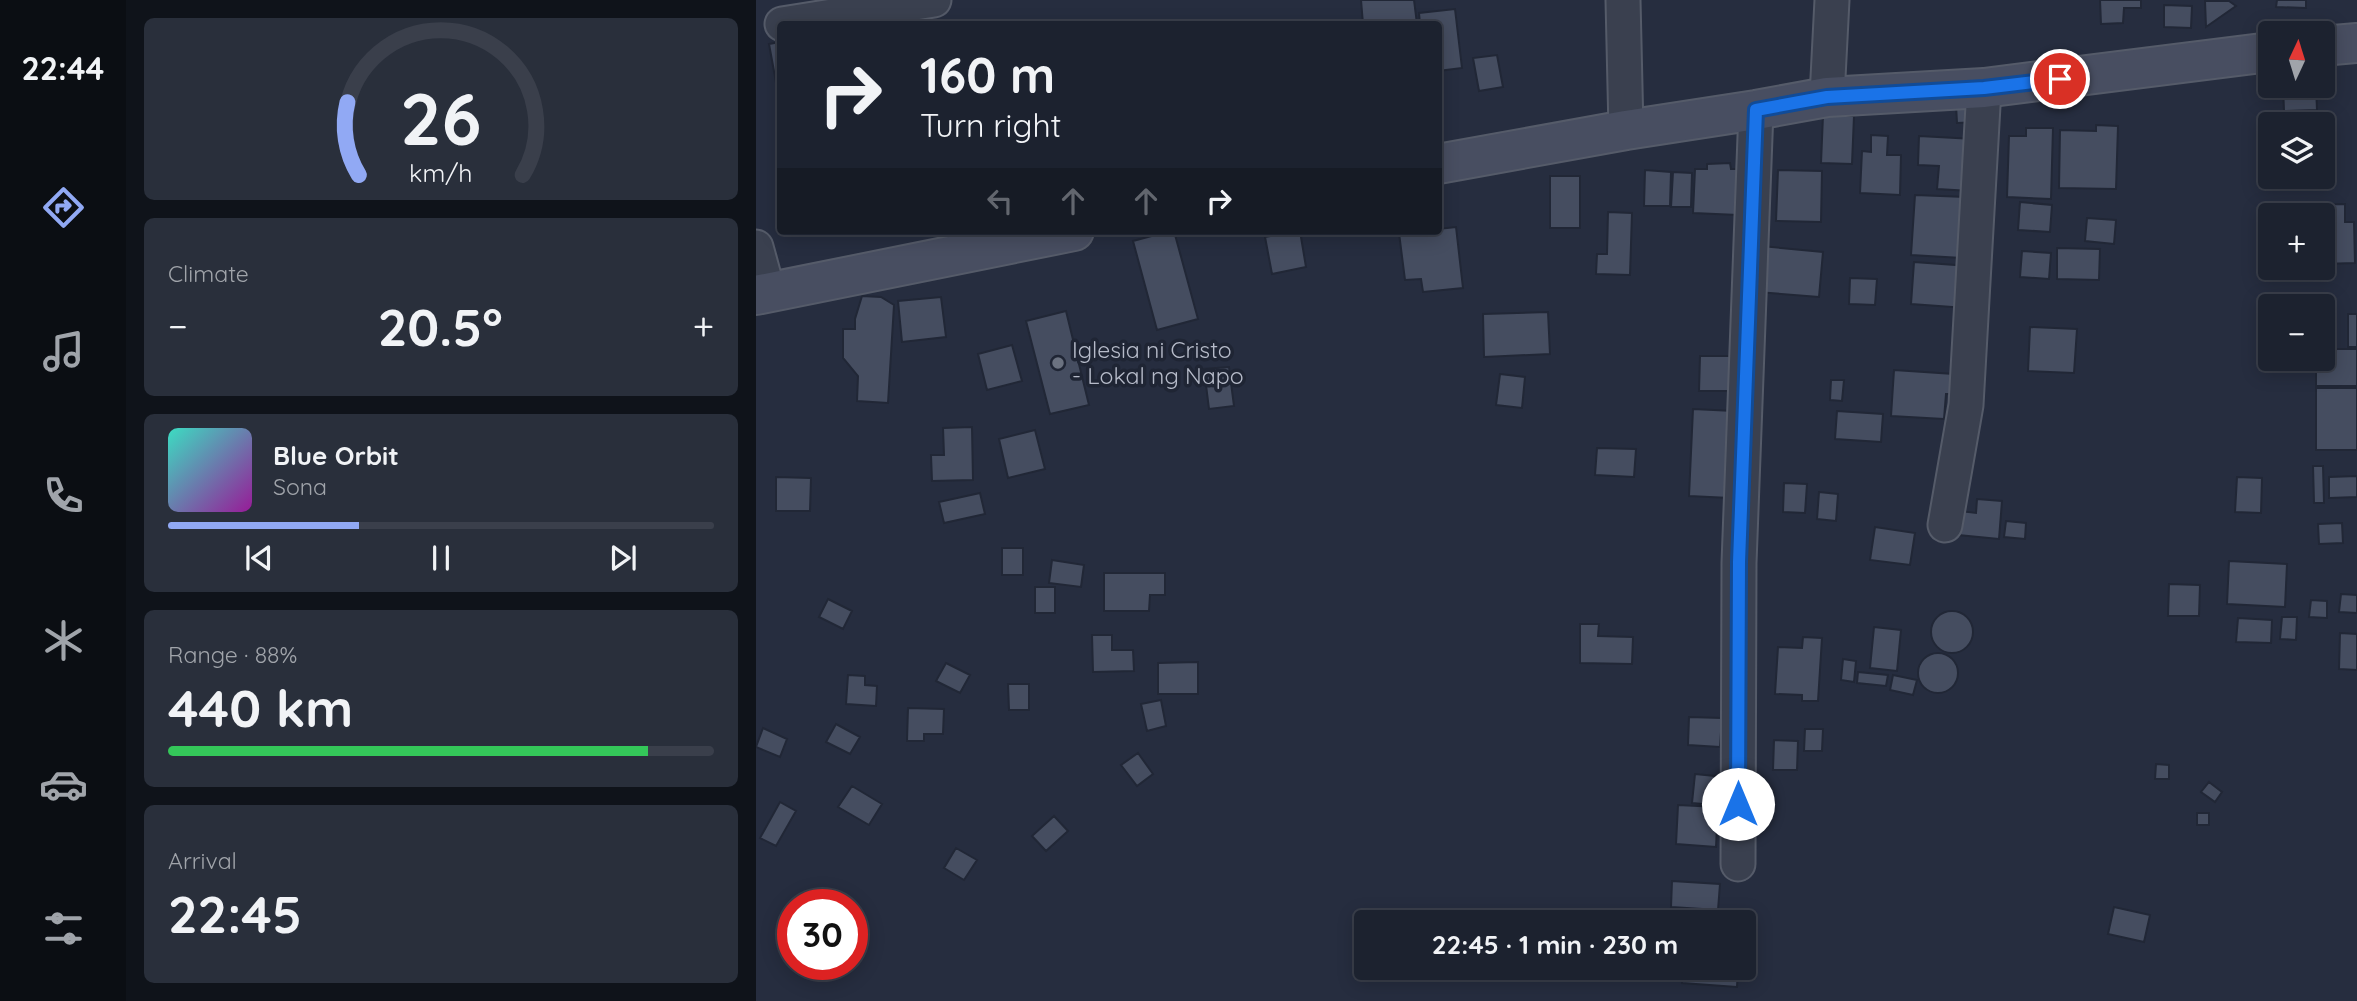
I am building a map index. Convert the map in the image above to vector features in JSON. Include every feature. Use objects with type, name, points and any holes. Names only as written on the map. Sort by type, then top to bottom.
[{"type":"main road","points":[[2335,45],[2357,43]]},
{"type":"main road","points":[[1442,163],[1827,97],[1984,88],[2258,54]]},
{"type":"main road","points":[[762,293],[1054,235]]},
{"type":"street","points":[[805,21],[934,0]]},
{"type":"street","points":[[1623,0],[1626,130]]},
{"type":"street","points":[[1827,97],[1832,0]]},
{"type":"street","points":[[756,29],[777,26]]},
{"type":"street","points":[[1945,525],[1966,405],[1984,88]]},
{"type":"street","points":[[1738,864],[1739,562],[1756,110]]},
{"type":"street","points":[[756,247],[762,293]]},
{"type":"building","points":[[1361,0],[1414,0],[1417,21],[1363,21]]},
{"type":"building","points":[[2100,0],[2141,0],[2141,8],[2124,8],[2123,23],[2101,24]]},
{"type":"building","points":[[2277,0],[2306,0],[2306,8],[2276,7]]},
{"type":"building","points":[[2205,1],[2229,1],[2236,6],[2206,27]]},
{"type":"building","points":[[2164,5],[2192,6],[2191,28],[2164,27]]},
{"type":"building","points":[[1455,9],[1462,68],[1442,70],[1442,21],[1420,21],[1419,13]]},
{"type":"building","points":[[777,43],[777,88],[769,44]]},
{"type":"building","points":[[1497,55],[1503,87],[1479,91],[1473,58]]},
{"type":"building","points":[[2283,98],[2316,98],[2317,110],[2284,111]]},
{"type":"building","points":[[1977,104],[1978,122],[1957,123],[1956,105]]},
{"type":"building","points":[[1823,115],[1854,116],[1852,164],[1821,163]]},
{"type":"building","points":[[2096,125],[2118,126],[2116,189],[2059,188],[2060,130],[2096,131]]},
{"type":"building","points":[[2026,128],[2053,128],[2051,199],[2007,197],[2009,136],[2026,136]]},
{"type":"building","points":[[1871,135],[1888,136],[1887,155],[1901,155],[1900,195],[1860,193],[1862,151],[1871,152]]},
{"type":"building","points":[[1919,136],[1974,139],[1971,191],[1937,189],[1939,166],[1918,165]]},
{"type":"building","points":[[1730,163],[1731,169],[1739,169],[1738,215],[1693,213],[1695,169],[1707,169],[1707,164]]},
{"type":"building","points":[[1645,170],[1671,172],[1670,206],[1644,206]]},
{"type":"building","points":[[1778,170],[1822,171],[1821,222],[1776,221]]},
{"type":"building","points":[[1673,172],[1692,173],[1691,207],[1671,207]]},
{"type":"building","points":[[1550,176],[1580,176],[1580,228],[1550,228]]},
{"type":"building","points":[[1915,195],[1966,197],[1962,258],[1911,255]]},
{"type":"building","points":[[2020,202],[2052,205],[2050,232],[2018,230]]},
{"type":"building","points":[[2335,204],[2345,204],[2345,222],[2354,222],[2355,263],[2335,264]]},
{"type":"building","points":[[1608,212],[1632,213],[1630,275],[1596,274],[1597,254],[1607,254]]},
{"type":"building","points":[[2087,218],[2116,220],[2114,244],[2085,241]]},
{"type":"building","points":[[1456,227],[1463,288],[1423,292],[1421,279],[1405,280],[1399,235],[1442,235],[1442,229]]},
{"type":"building","points":[[1155,235],[1175,235],[1198,319],[1157,330],[1133,241]]},
{"type":"building","points":[[1301,235],[1306,267],[1272,274],[1265,237]]},
{"type":"building","points":[[1761,246],[1823,252],[1819,297],[1757,292]]},
{"type":"building","points":[[2057,248],[2100,249],[2099,280],[2057,279]]},
{"type":"building","points":[[2022,251],[2051,253],[2049,279],[2020,277]]},
{"type":"building","points":[[1914,262],[1969,266],[1966,308],[1911,304]]},
{"type":"building","points":[[1850,278],[1877,279],[1875,305],[1849,304]]},
{"type":"building","points":[[862,296],[881,297],[894,305],[888,403],[857,401],[858,376],[843,358],[843,329],[855,329]]},
{"type":"building","points":[[941,297],[946,337],[902,342],[898,301]]},
{"type":"building","name":"Iglesia ni Cristo - Lokal ng Napo","points":[[1066,311],[1089,405],[1050,414],[1026,321]]},
{"type":"building","points":[[1548,312],[1550,354],[1484,357],[1483,314]]},
{"type":"building","points":[[2348,314],[2357,314],[2357,347],[2348,347]]},
{"type":"building","points":[[2030,327],[2077,329],[2074,373],[2028,371]]},
{"type":"building","points":[[1012,345],[1022,381],[987,390],[978,354]]},
{"type":"building","points":[[2335,349],[2357,349],[2357,386],[2316,386],[2316,371],[2335,371]]},
{"type":"building","points":[[1700,356],[1744,356],[1743,391],[1699,391]]},
{"type":"building","points":[[1229,367],[1234,406],[1209,409],[1204,369]]},
{"type":"building","points":[[1894,370],[1954,374],[1953,394],[1946,394],[1944,419],[1891,416]]},
{"type":"building","points":[[1500,374],[1525,377],[1522,408],[1496,405]]},
{"type":"building","points":[[1831,380],[1844,380],[1842,401],[1830,400]]},
{"type":"building","points":[[2316,388],[2357,388],[2357,450],[2316,450]]},
{"type":"building","points":[[1693,409],[1734,411],[1730,498],[1689,496]]},
{"type":"building","points":[[1837,411],[1883,414],[1881,442],[1835,439]]},
{"type":"building","points":[[972,427],[973,480],[932,481],[931,455],[944,455],[943,428]]},
{"type":"building","points":[[1035,430],[1045,469],[1008,478],[999,439]]},
{"type":"building","points":[[1597,448],[1636,449],[1634,477],[1595,475]]},
{"type":"building","points":[[2313,466],[2323,466],[2324,503],[2314,503]]},
{"type":"building","points":[[2357,476],[2357,497],[2329,498],[2329,477]]},
{"type":"building","points":[[776,477],[811,478],[810,511],[776,511]]},
{"type":"building","points":[[2237,477],[2262,478],[2261,513],[2235,512]]},
{"type":"building","points":[[1784,483],[1807,484],[1805,513],[1783,512]]},
{"type":"building","points":[[1819,492],[1838,494],[1836,521],[1817,519]]},
{"type":"building","points":[[980,493],[985,514],[944,523],[939,502]]},
{"type":"building","points":[[1977,499],[2002,501],[1999,539],[1958,535],[1960,511],[1976,513]]},
{"type":"building","points":[[2006,521],[2026,523],[2025,539],[2004,537]]},
{"type":"building","points":[[2342,523],[2343,543],[2319,544],[2318,524]]},
{"type":"building","points":[[1875,527],[1915,533],[1910,565],[1870,560]]},
{"type":"building","points":[[1002,548],[1023,548],[1023,575],[1002,575]]},
{"type":"building","points":[[1052,560],[1084,565],[1081,587],[1049,583]]},
{"type":"building","points":[[2229,561],[2287,564],[2285,607],[2227,604]]},
{"type":"building","points":[[1104,573],[1165,573],[1165,595],[1150,595],[1149,611],[1104,611]]},
{"type":"building","points":[[2169,584],[2200,585],[2199,616],[2168,616]]},
{"type":"building","points":[[1035,587],[1055,587],[1055,613],[1035,613]]},
{"type":"building","points":[[2341,594],[2357,595],[2357,613],[2339,612]]},
{"type":"building","points":[[828,599],[852,611],[843,629],[819,617]]},
{"type":"building","points":[[2311,600],[2327,601],[2327,618],[2309,617]]},
{"type":"building","points":[[1952,611],[1967,617],[1973,632],[1967,647],[1952,653],[1937,647],[1931,632],[1937,617]]},
{"type":"building","points":[[2282,617],[2297,617],[2296,640],[2280,639]]},
{"type":"building","points":[[2238,618],[2272,620],[2271,643],[2236,642]]},
{"type":"building","points":[[1580,624],[1599,624],[1598,636],[1633,637],[1632,664],[1580,663]]},
{"type":"building","points":[[1874,627],[1901,630],[1897,671],[1870,668]]},
{"type":"building","points":[[2340,633],[2357,634],[2357,670],[2339,669]]},
{"type":"building","points":[[1092,635],[1112,635],[1112,650],[1133,650],[1134,671],[1093,672]]},
{"type":"building","points":[[1803,637],[1822,638],[1818,701],[1802,701],[1802,695],[1775,694],[1778,647],[1802,648]]},
{"type":"building","points":[[1938,653],[1952,659],[1958,673],[1952,687],[1938,693],[1924,687],[1918,673],[1924,659]]},
{"type":"building","points":[[1843,659],[1856,661],[1854,682],[1841,680]]},
{"type":"building","points":[[1198,662],[1198,694],[1158,694],[1158,663]]},
{"type":"building","points":[[946,663],[970,675],[960,693],[936,681]]},
{"type":"building","points":[[1858,672],[1888,675],[1886,686],[1857,683]]},
{"type":"building","points":[[848,675],[865,676],[865,685],[877,686],[876,706],[846,704]]},
{"type":"building","points":[[1893,675],[1917,680],[1913,695],[1890,690]]},
{"type":"building","points":[[1008,684],[1029,684],[1029,710],[1009,710]]},
{"type":"building","points":[[1161,700],[1166,726],[1147,731],[1141,704]]},
{"type":"building","points":[[908,708],[944,709],[943,734],[924,734],[924,741],[907,741]]},
{"type":"building","points":[[1689,717],[1722,718],[1720,747],[1688,745]]},
{"type":"building","points":[[836,724],[860,737],[850,754],[826,742]]},
{"type":"building","points":[[763,728],[787,739],[780,757],[756,747]]},
{"type":"building","points":[[1805,729],[1823,729],[1822,751],[1804,751]]},
{"type":"building","points":[[1774,740],[1798,741],[1797,770],[1773,770]]},
{"type":"building","points":[[1138,753],[1153,774],[1137,786],[1121,765]]},
{"type":"building","points":[[2156,764],[2169,765],[2169,779],[2155,779]]},
{"type":"building","points":[[1695,774],[1715,776],[1713,805],[1692,803]]},
{"type":"building","points":[[2209,782],[2222,792],[2215,802],[2201,792]]},
{"type":"building","points":[[852,786],[882,804],[869,825],[838,807]]},
{"type":"building","points":[[780,802],[796,811],[776,846],[760,838]]},
{"type":"building","points":[[1678,805],[1718,807],[1716,847],[1676,844]]},
{"type":"building","points":[[2197,813],[2209,813],[2209,825],[2197,825]]},
{"type":"building","points":[[1054,816],[1068,831],[1046,851],[1032,836]]},
{"type":"building","points":[[956,848],[977,860],[964,880],[944,868]]},
{"type":"building","points":[[1672,881],[1720,884],[1718,910],[1671,907]]},
{"type":"building","points":[[2114,907],[2150,915],[2144,942],[2108,934]]},
{"type":"building","points":[[1682,980],[1737,980],[1737,987],[1682,983]]},
{"type":"place","name":"Iglesia ni Cristo - Lokal ng Napo","points":[[1058,363]]},
{"type":"route","points":[[1738,804],[1739,562],[1756,110],[1827,97],[1984,88],[2060,79]]}]
